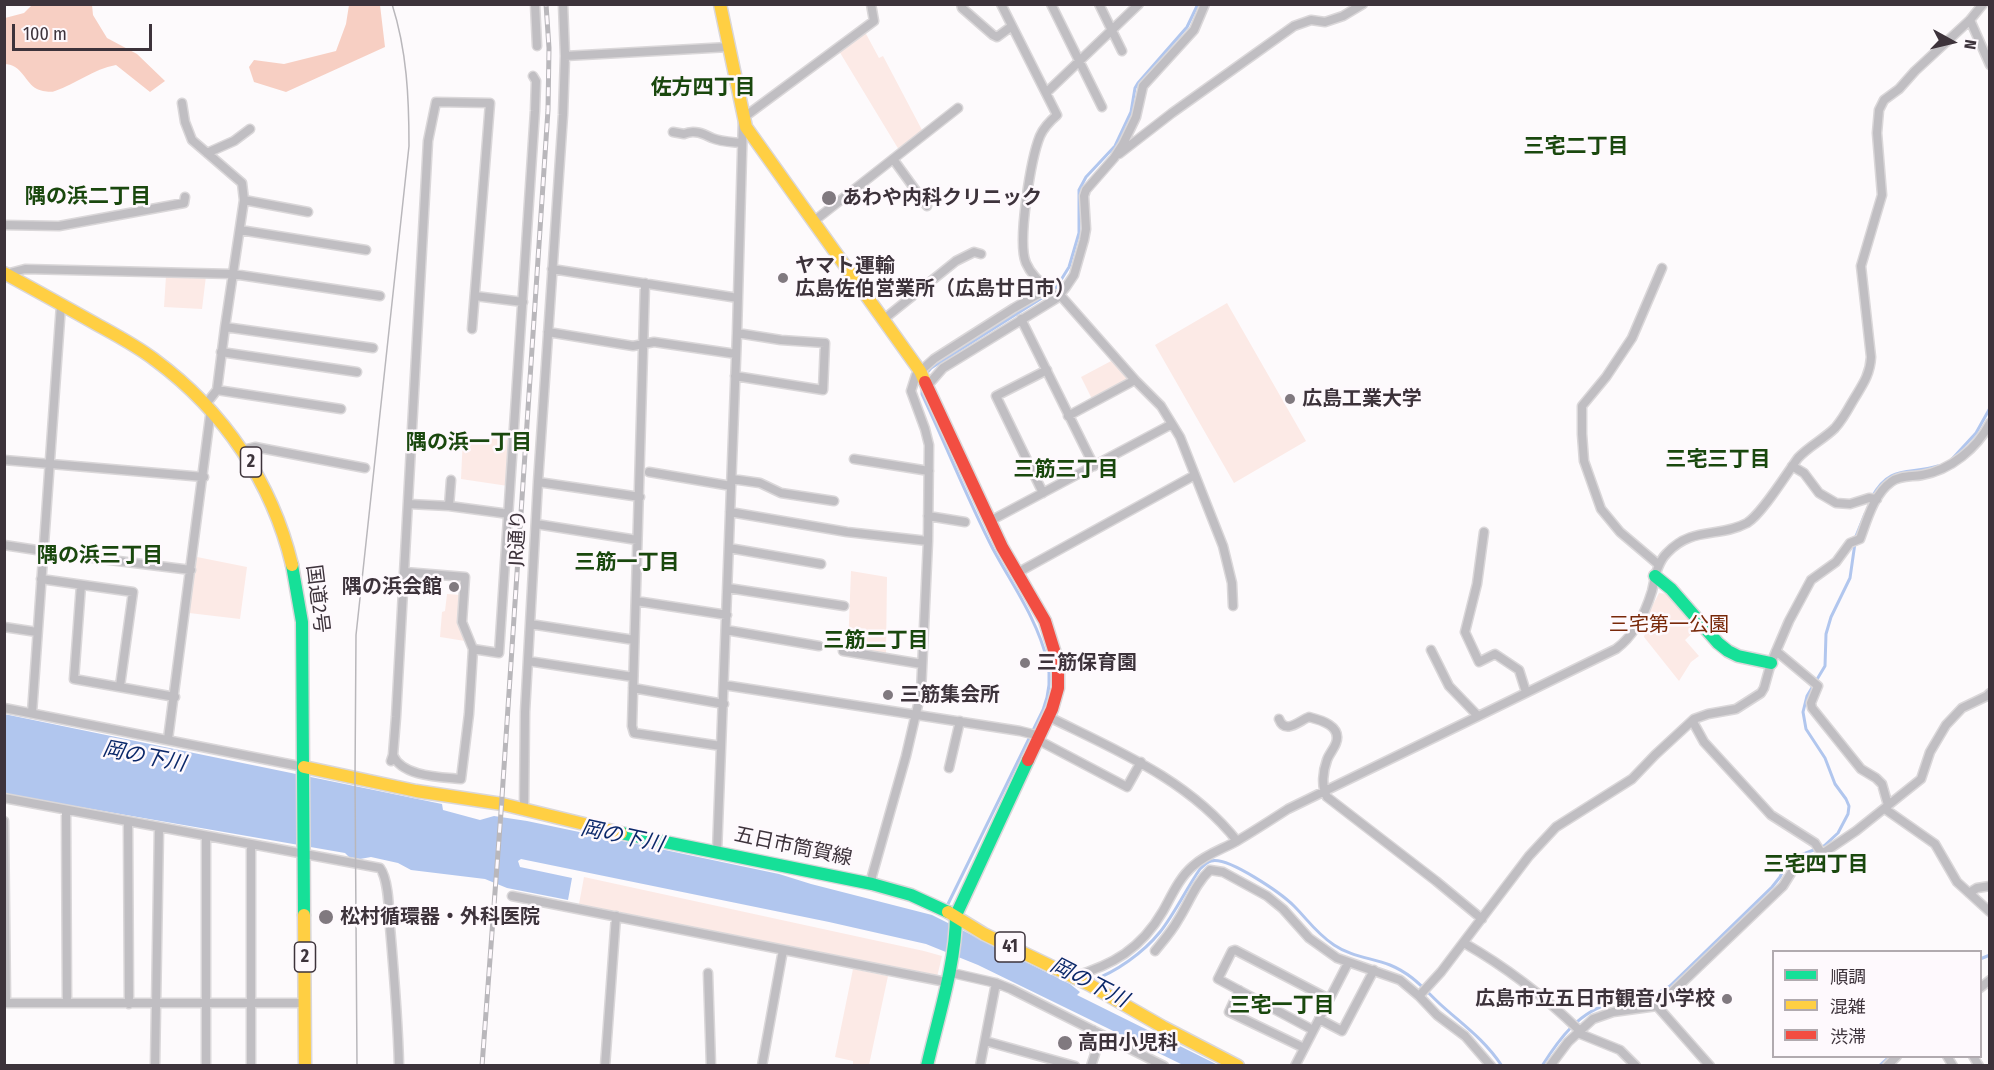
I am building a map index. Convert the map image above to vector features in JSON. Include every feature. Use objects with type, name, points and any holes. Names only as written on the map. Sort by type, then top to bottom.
[{"type":"main road","points":[[720,4],[746,127],[920,371],[990,521],[1045,621],[1056,653],[1058,688],[1049,717],[973,875],[949,912],[956,934],[927,1065]]},
{"type":"main road","name":"国道2号","points":[[5,273],[126,341],[162,364],[209,406],[243,450],[279,517],[297,579],[302,622],[305,1065]]},
{"type":"main road","points":[[1657,571],[1718,643],[1728,651],[1738,656],[1773,657]]},
{"type":"main road","name":"五日市筒賀線","points":[[304,772],[501,804],[618,832],[900,891],[949,912],[991,938],[1090,985],[1163,1027],[1238,1065]]},
{"type":"street","points":[[535,4],[537,46]]},
{"type":"street","name":"JR通り","points":[[524,810],[524,735],[530,624],[565,56],[563,4]]},
{"type":"street","points":[[717,852],[732,482],[743,118],[874,21],[871,4]]},
{"type":"street","points":[[961,4],[962,8],[997,37],[1012,26]]},
{"type":"street","points":[[1001,4],[1057,115],[1040,135],[1033,161],[1024,225],[1023,254],[1026,264],[1032,274],[1058,296],[1161,406],[1172,424],[1224,546],[1232,583],[1233,606]]},
{"type":"street","points":[[1051,4],[1102,107]]},
{"type":"street","points":[[1099,4],[1122,51]]},
{"type":"street","points":[[1046,93],[1139,4]]},
{"type":"street","points":[[927,384],[943,368],[1058,296],[1074,275],[1086,229],[1084,202],[1086,190],[1114,158],[1126,139],[1136,117],[1143,86],[1194,30],[1205,4]]},
{"type":"street","points":[[1114,158],[1172,113],[1294,26],[1311,20],[1325,22],[1343,16],[1363,4]]},
{"type":"street","points":[[1075,978],[1116,960],[1154,927],[1179,881],[1288,809],[1616,649],[1629,639],[1639,624],[1657,571],[1668,551],[1682,540],[1739,526],[1750,521],[1806,449],[1835,428],[1865,382],[1870,369],[1871,357],[1861,266],[1882,195],[1877,133],[1879,110],[1884,100],[1899,89],[1970,20],[1981,6]]},
{"type":"street","points":[[1970,20],[1989,65]]},
{"type":"street","points":[[565,56],[729,47]]},
{"type":"street","points":[[473,650],[499,652],[536,92],[536,81],[533,76]]},
{"type":"street","points":[[405,572],[465,577],[462,622],[473,650],[469,714],[461,778],[430,775],[402,768],[392,758],[409,504],[428,141],[436,102],[490,103],[472,328]]},
{"type":"street","points":[[168,740],[204,477],[209,406],[217,390],[244,200],[242,183],[192,140],[182,103]]},
{"type":"street","points":[[814,221],[958,108]]},
{"type":"street","points":[[207,153],[234,141],[250,129]]},
{"type":"street","points":[[673,132],[684,134],[688,131],[707,134],[713,138],[742,143]]},
{"type":"street","points":[[893,159],[927,206]]},
{"type":"street","points":[[4,225],[58,226],[184,204],[185,197]]},
{"type":"street","points":[[244,200],[308,212]]},
{"type":"street","points":[[240,230],[366,250]]},
{"type":"street","points":[[884,319],[956,261],[974,252],[981,254]]},
{"type":"street","points":[[1657,571],[1601,509],[1584,461],[1582,406],[1606,377],[1632,338],[1662,268]]},
{"type":"street","points":[[5,273],[20,269],[35,269],[233,274],[380,296]]},
{"type":"street","points":[[552,269],[738,298]]},
{"type":"street","points":[[645,284],[632,726],[634,733],[721,746]]},
{"type":"street","points":[[872,884],[872,876],[917,716],[921,692],[929,471],[927,437],[910,391],[920,371],[950,348],[1047,289]]},
{"type":"street","points":[[475,296],[523,303]]},
{"type":"street","points":[[32,713],[61,304]]},
{"type":"street","points":[[1021,319],[1094,466]]},
{"type":"street","points":[[225,327],[373,348]]},
{"type":"street","points":[[548,332],[633,346],[654,342],[736,354]]},
{"type":"street","points":[[735,376],[823,390],[825,343],[781,340],[737,333]]},
{"type":"street","points":[[221,352],[357,372]]},
{"type":"street","points":[[1042,493],[996,396],[1047,370]]},
{"type":"street","points":[[1068,416],[1135,380]]},
{"type":"street","points":[[217,390],[341,409]]},
{"type":"street","points":[[1420,995],[1464,943],[1529,856],[1556,827],[1632,779],[1694,719],[1736,709],[1754,698],[1764,688],[1773,657],[1811,580],[1836,562],[1854,541],[1860,539],[1873,499],[1893,480],[1923,476],[1951,465],[1975,444],[1989,423]]},
{"type":"street","points":[[990,521],[1172,424]]},
{"type":"street","points":[[243,450],[255,447],[365,468]]},
{"type":"street","points":[[854,459],[929,471]]},
{"type":"street","points":[[4,460],[204,477]]},
{"type":"street","points":[[1792,466],[1804,473],[1819,493],[1836,503],[1850,504],[1873,499]]},
{"type":"street","points":[[649,472],[760,483],[781,493],[834,501]]},
{"type":"street","points":[[1017,573],[1195,475]]},
{"type":"street","points":[[449,506],[451,480]]},
{"type":"street","points":[[538,482],[640,497]]},
{"type":"street","points":[[409,504],[449,506],[509,514]]},
{"type":"street","points":[[730,512],[847,532],[928,542]]},
{"type":"street","points":[[928,516],[965,522]]},
{"type":"street","points":[[536,524],[638,540]]},
{"type":"street","points":[[1484,532],[1477,584],[1465,632],[1479,662],[1495,654],[1520,670],[1526,692]]},
{"type":"street","points":[[4,545],[43,551]]},
{"type":"street","points":[[729,548],[821,564]]},
{"type":"street","points":[[86,557],[191,570]]},
{"type":"street","points":[[41,579],[133,592],[120,686]]},
{"type":"street","points":[[81,585],[74,679],[175,697]]},
{"type":"street","points":[[728,588],[844,606]]},
{"type":"street","points":[[636,601],[727,615]]},
{"type":"street","points":[[530,624],[634,640]]},
{"type":"street","points":[[4,627],[37,632]]},
{"type":"street","points":[[726,630],[819,646]]},
{"type":"street","points":[[1431,650],[1449,686],[1478,716]]},
{"type":"street","points":[[843,651],[922,664]]},
{"type":"street","points":[[1773,657],[1818,686],[1810,703],[1812,708],[1861,770],[1882,784],[1887,807],[1935,844],[1957,882],[1989,912]]},
{"type":"street","points":[[528,661],[633,677]]},
{"type":"street","points":[[724,685],[1026,732],[1039,737],[1127,787],[1141,762]]},
{"type":"street","points":[[633,688],[724,704]]},
{"type":"street","points":[[1550,1065],[1577,1028],[1593,1019],[1603,1014],[1657,1006],[1756,914],[1783,886],[1794,868],[1887,807],[1923,777],[1930,752],[1940,733],[1962,708],[1989,693]]},
{"type":"street","points":[[4,708],[168,740],[304,772]]},
{"type":"street","points":[[1049,717],[1141,762],[1183,790],[1214,816],[1237,841]]},
{"type":"street","points":[[1279,719],[1282,724],[1291,727],[1309,717],[1333,727],[1337,732],[1337,742],[1324,770],[1324,791],[1327,797],[1482,919]]},
{"type":"street","points":[[950,768],[960,721]]},
{"type":"street","points":[[1693,722],[1704,742],[1771,815],[1820,850]]},
{"type":"street","points":[[427,793],[430,775]]},
{"type":"street","points":[[4,798],[206,837],[304,851],[355,865],[380,868],[384,874],[397,1007],[399,1065]]},
{"type":"street","points":[[66,810],[67,1003]]},
{"type":"street","points":[[4,821],[5,1003],[157,1005],[305,1003]]},
{"type":"street","points":[[128,822],[129,1004]]},
{"type":"street","points":[[155,1065],[159,828]]},
{"type":"street","points":[[206,837],[206,1065]]},
{"type":"street","points":[[251,844],[251,1065]]},
{"type":"street","points":[[1155,951],[1178,920],[1205,865]]},
{"type":"street","points":[[1205,865],[1267,896],[1318,945],[1332,955],[1348,963],[1400,980],[1420,995],[1437,1015],[1465,1036],[1491,1065]]},
{"type":"street","points":[[1969,893],[1977,888],[1989,886]]},
{"type":"street","points":[[512,896],[783,950],[996,983],[1164,1065]]},
{"type":"street","points":[[605,1065],[616,916]]},
{"type":"street","points":[[1464,943],[1514,975],[1577,1028],[1620,1050],[1636,1065]]},
{"type":"street","points":[[762,1065],[783,950]]},
{"type":"street","points":[[1313,1030],[1218,979],[1232,951],[1235,950],[1329,999]]},
{"type":"street","points":[[1295,1065],[1348,963]]},
{"type":"street","points":[[1319,1019],[1342,1031],[1374,970]]},
{"type":"street","points":[[708,973],[711,1065]]},
{"type":"street","points":[[980,1065],[996,983]]},
{"type":"street","points":[[1239,990],[1228,1012],[1304,1048]]},
{"type":"street","points":[[1657,1006],[1710,1065]]},
{"type":"street","points":[[1091,1065],[1095,1058],[1093,1030]]},
{"type":"street","points":[[985,1041],[1075,1065]]},
{"type":"green space","points":[[865,32],[879,58],[883,56],[922,130],[899,150],[839,51]]},
{"type":"green space","points":[[166,276],[206,276],[202,309],[164,307]]},
{"type":"green space","points":[[1227,303],[1306,441],[1234,483],[1155,345]]},
{"type":"green space","points":[[1113,360],[1131,378],[1092,399],[1081,377]]},
{"type":"green space","points":[[463,436],[511,440],[508,486],[461,479]]},
{"type":"green space","points":[[197,557],[247,567],[240,619],[189,613]]},
{"type":"green space","points":[[851,571],[887,577],[886,654],[848,647]]},
{"type":"green space","name":"三宅第一公園","points":[[1659,593],[1669,594],[1699,627],[1685,640],[1699,656],[1691,662],[1679,681],[1644,637],[1647,626],[1643,625],[1644,622]]},
{"type":"green space","points":[[447,594],[461,595],[458,621],[465,641],[440,637],[442,612],[445,611]]},
{"type":"green space","points":[[584,877],[942,956],[937,977],[579,904]]},
{"type":"green space","points":[[853,969],[888,976],[869,1065],[853,1064],[853,1061],[835,1057]]},
{"type":"shaded area","points":[[32,5],[92,5],[93,15],[107,38],[137,54],[165,81],[150,92],[116,65],[53,92],[37,89],[19,70],[4,64],[5,18],[24,13]]},
{"type":"shaded area","points":[[349,5],[380,5],[385,47],[286,92],[254,82],[249,67],[254,60],[284,64],[336,51],[346,24]]},
{"type":"water","name":"岡の下川","points":[[4,714],[442,804],[443,810],[480,820],[494,816],[527,821],[779,874],[932,915],[1070,984],[1080,992],[1077,995],[1218,1065],[1183,1065],[978,965],[926,944],[829,922],[521,859],[518,861],[520,867],[572,878],[568,900],[507,888],[485,879],[411,870],[398,863],[371,857],[360,859],[349,857],[345,853],[5,794]]},
{"type":"waterway","points":[[1056,288],[1069,267],[1079,233],[1079,190],[1086,177],[1115,146],[1131,112],[1138,83],[1187,27],[1198,4]]},
{"type":"waterway","points":[[926,374],[931,368],[1045,296]]},
{"type":"waterway","points":[[922,385],[922,394],[974,510],[1037,631],[1043,645],[1049,673],[1048,692],[1043,710],[947,906]]},
{"type":"waterway","points":[[1952,459],[1976,433],[1990,408]]},
{"type":"waterway","points":[[1872,497],[1879,487],[1893,475],[1938,466]]},
{"type":"waterway","points":[[1542,1066],[1563,1036],[1590,1012],[1613,1003],[1648,996],[1670,986],[1772,887],[1788,860],[1824,846],[1838,833],[1848,814],[1849,806],[1835,784],[1825,758],[1806,729],[1803,712],[1807,696],[1825,666],[1826,634],[1831,617],[1850,578],[1856,536],[1865,514]]},
{"type":"waterway","name":"岡の下川","points":[[1091,981],[1119,967],[1146,947],[1165,925],[1200,869],[1205,864],[1219,861],[1242,870],[1278,893],[1294,906],[1322,936],[1340,949],[1390,965],[1411,977],[1481,1040],[1502,1066]]},
{"type":"waterway","points":[[1982,958],[1990,955]]},
{"type":"waterway","points":[[1879,1066],[1888,1058]]},
{"type":"tram line","points":[[357,1066],[356,635],[409,146],[406,75],[401,39],[392,4]]},
{"type":"railway","points":[[482,1066],[548,110],[549,48],[546,4]]},
{"type":"traffic: fast","points":[[292,565],[302,622],[304,915]]},
{"type":"traffic: fast","points":[[1655,576],[1671,589],[1718,643],[1728,651],[1738,656],[1771,663]]},
{"type":"traffic: fast","points":[[927,1066],[950,971],[956,915],[1028,760]]},
{"type":"traffic: fast","points":[[621,833],[872,884],[911,895],[948,912]]},
{"type":"traffic: slow","points":[[720,4],[746,127],[920,371],[925,382]]},
{"type":"traffic: slow","points":[[4,273],[141,350],[180,380],[203,402],[242,450],[258,477],[272,505],[292,565]]},
{"type":"traffic: slow","points":[[304,767],[416,791],[502,804],[621,833]]},
{"type":"traffic: slow","points":[[948,912],[984,934],[1090,985],[1238,1066]]},
{"type":"traffic: slow","points":[[304,915],[305,1066]]},
{"type":"traffic: jam","points":[[925,382],[1002,547],[1045,621],[1058,663],[1058,688],[1052,709],[1028,760]]},
{"type":"place","name":"あわや内科クリニック","points":[[829,198]]},
{"type":"place","name":"ヤマト運輸 広島佐伯営業所（広島廿日市）","points":[[783,278]]},
{"type":"place","name":"広島工業大学","points":[[1290,399]]},
{"type":"place","name":"隅の浜会館","points":[[454,587]]},
{"type":"place","name":"三筋保育園","points":[[1025,663]]},
{"type":"place","name":"三筋集会所","points":[[888,695]]},
{"type":"place","name":"松村循環器・外科医院","points":[[326,917]]},
{"type":"place","name":"広島市立五日市観音小学校","points":[[1727,999]]},
{"type":"place","name":"高田小児科","points":[[1065,1043]]},
{"type":"district","name":"佐方四丁目","points":[[703,88]]},
{"type":"district","name":"三宅二丁目","points":[[1576,147]]},
{"type":"district","name":"隅の浜二丁目","points":[[88,197]]},
{"type":"district","name":"隅の浜一丁目","points":[[469,443]]},
{"type":"district","name":"三宅三丁目","points":[[1718,460]]},
{"type":"district","name":"三筋三丁目","points":[[1066,470]]},
{"type":"district","name":"隅の浜三丁目","points":[[100,556]]},
{"type":"district","name":"三筋一丁目","points":[[627,563]]},
{"type":"district","name":"三筋二丁目","points":[[876,641]]},
{"type":"district","name":"三宅四丁目","points":[[1816,865]]},
{"type":"district","name":"三宅一丁目","points":[[1282,1006]]}]
